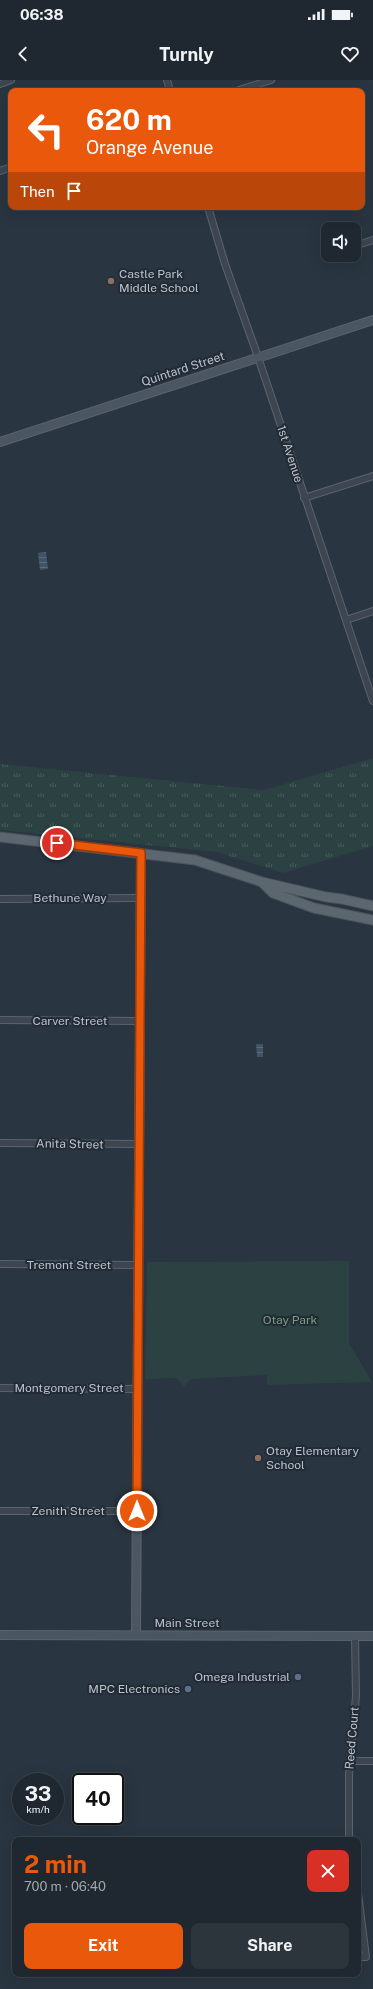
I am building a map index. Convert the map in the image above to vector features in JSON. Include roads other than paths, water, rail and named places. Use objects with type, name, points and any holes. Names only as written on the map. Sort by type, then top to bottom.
[{"type":"main road","points":[[0,837],[195,860],[262,882],[277,884],[296,891],[373,906]]},
{"type":"main road","points":[[262,882],[273,893],[314,908],[373,920]]},
{"type":"street","points":[[0,84],[11,80]]},
{"type":"street","points":[[246,88],[271,80]]},
{"type":"street","name":"1st Avenue","points":[[209,210],[225,264],[258,357],[373,701]]},
{"type":"street","points":[[361,244],[373,240]]},
{"type":"street","name":"Quintard Street","points":[[0,442],[373,320]]},
{"type":"street","points":[[304,498],[373,476]]},
{"type":"street","points":[[346,620],[373,611]]},
{"type":"street","points":[[136,1635],[140,1144],[138,1081],[140,1021],[141,853]]},
{"type":"street","name":"Bethune Way","points":[[0,899],[140,898]]},
{"type":"street","name":"Carver Street","points":[[0,1020],[140,1021]]},
{"type":"street","name":"Anita Street","points":[[0,1143],[140,1144]]},
{"type":"street","name":"Tremont Street","points":[[0,1264],[138,1265]]},
{"type":"street","name":"Montgomery Street","points":[[0,1388],[137,1389]]},
{"type":"street","name":"Zenith Street","points":[[0,1511],[137,1511]]},
{"type":"street","name":"Main Street","points":[[0,1635],[373,1636]]},
{"type":"street","name":"Reed Court","points":[[349,1837],[350,1761],[356,1696],[355,1636]]},
{"type":"street","points":[[350,1761],[373,1761]]},
{"type":"street","points":[[361,1917],[366,1957],[361,1957]]},
{"type":"water","points":[[46,552],[48,569],[40,570],[38,553]]},
{"type":"water","points":[[256,1044],[263,1044],[263,1057],[257,1057]]},
{"type":"place","name":"Castle Park Middle School","points":[[111,281]]},
{"type":"place","name":"Otay Elementary School","points":[[258,1458]]},
{"type":"place","name":"Omega Industrial","points":[[298,1677]]},
{"type":"place","name":"MPC Electronics","points":[[188,1689]]},
{"type":"park label","name":"Otay Park","points":[[290,1320]]}]
